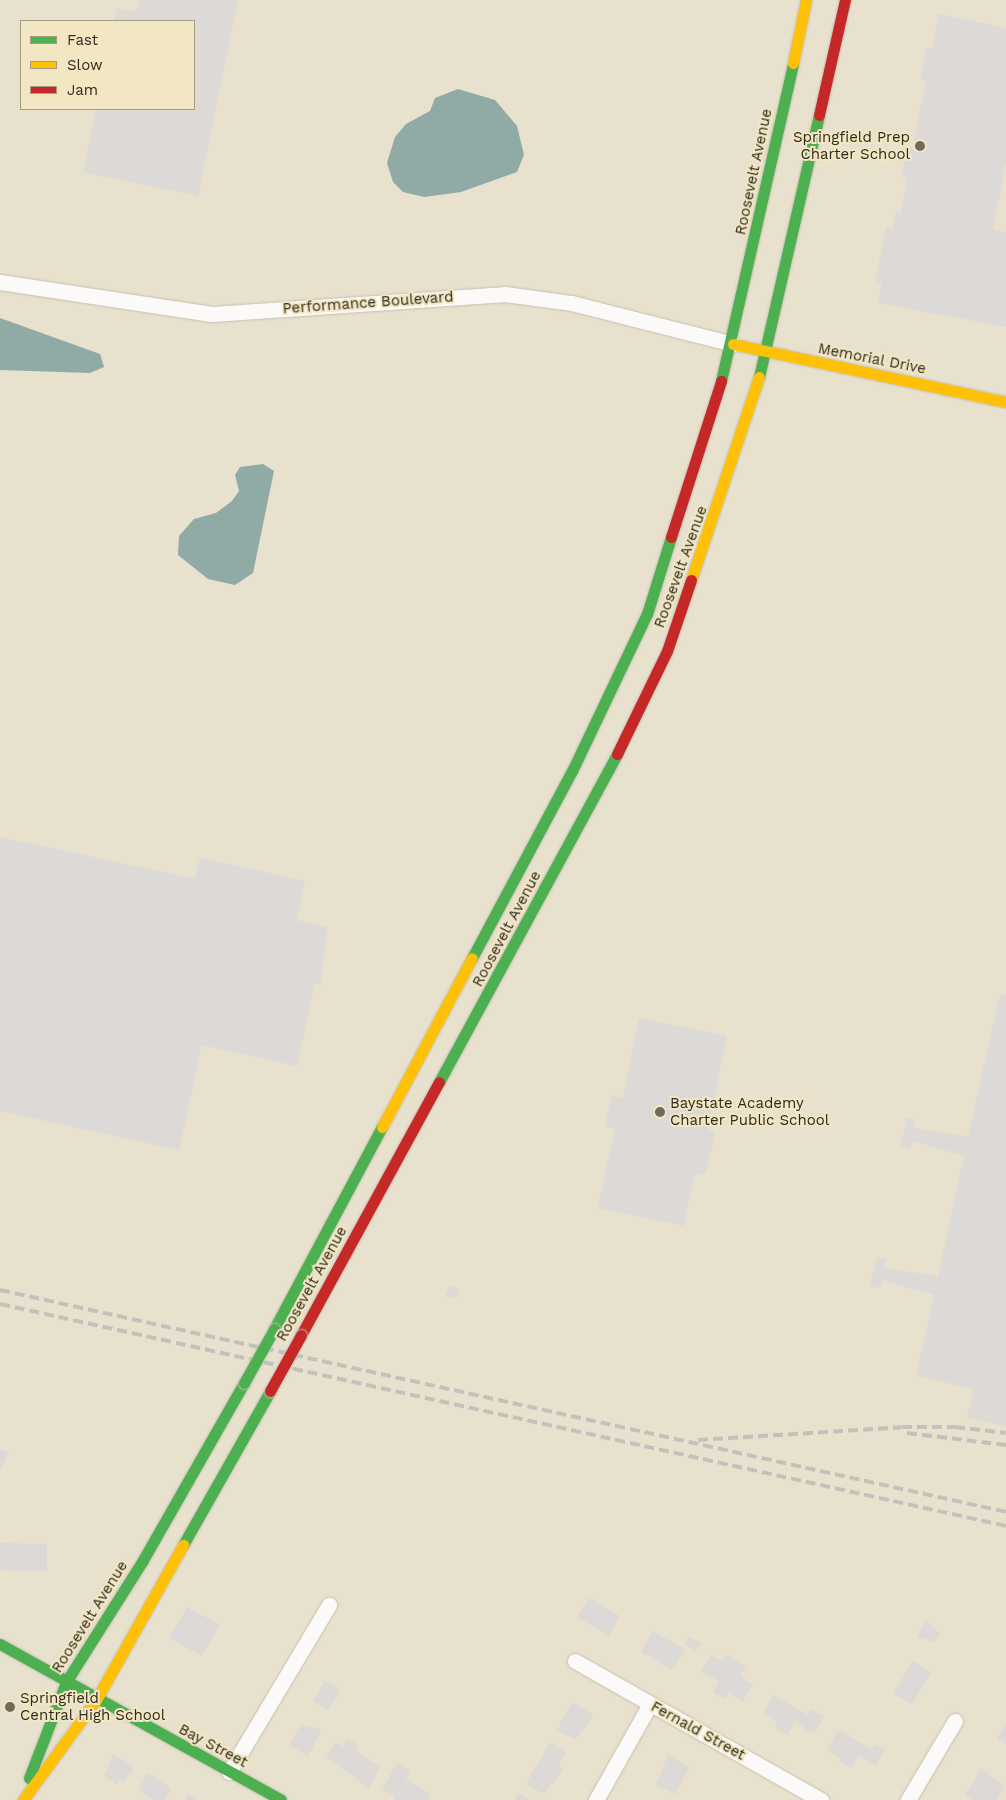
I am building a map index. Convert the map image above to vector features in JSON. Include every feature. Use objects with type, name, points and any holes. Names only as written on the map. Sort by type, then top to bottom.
[{"type":"main road","name":"Roosevelt Avenue","points":[[22,1800],[66,1682],[143,1560],[274,1329],[610,697],[674,538],[733,344],[806,0]]},
{"type":"main road","name":"Roosevelt Avenue","points":[[22,1800],[96,1700],[301,1336],[641,711],[690,594],[766,354],[845,0]]},
{"type":"main road","name":"Memorial Drive","points":[[733,344],[766,354],[1006,402]]},
{"type":"main road","name":"Bay Street","points":[[0,1644],[96,1700],[281,1800]]},
{"type":"street","name":"Performance Boulevard","points":[[0,282],[212,314],[506,294],[572,303],[733,344]]},
{"type":"street","points":[[229,1772],[329,1605]]},
{"type":"street","name":"Fernald Street","points":[[575,1661],[821,1800]]},
{"type":"street","points":[[596,1800],[650,1704]]},
{"type":"street","points":[[908,1800],[955,1721]]},
{"type":"water","points":[[458,89],[495,100],[517,126],[524,155],[517,172],[461,192],[424,197],[403,192],[393,182],[387,163],[395,137],[406,124],[430,111],[435,98]]},
{"type":"water","points":[[0,318],[100,354],[104,367],[90,373],[0,370]]},
{"type":"water","points":[[263,464],[274,471],[253,573],[235,585],[208,579],[178,555],[179,536],[194,519],[216,513],[232,501],[239,491],[235,475],[240,467]]},
{"type":"building","points":[[139,0],[238,0],[198,196],[83,172],[96,110],[195,110],[195,20],[114,20],[117,8],[136,12]]},
{"type":"building","points":[[939,14],[1006,28],[1006,163],[993,230],[1006,232],[1006,327],[878,303],[882,284],[875,282],[886,228],[892,230],[896,211],[901,212],[907,178],[902,177],[906,146],[913,147],[926,80],[920,79],[926,48],[932,49]]},
{"type":"building","points":[[0,837],[195,879],[200,858],[305,881],[297,920],[328,927],[320,985],[315,983],[297,1066],[202,1045],[179,1150],[0,1111]]},
{"type":"building","points":[[1000,994],[1006,996],[1006,1426],[967,1418],[974,1389],[916,1376],[934,1295],[882,1280],[880,1288],[870,1286],[877,1257],[886,1259],[884,1268],[938,1276],[964,1156],[912,1141],[910,1149],[900,1147],[907,1118],[915,1120],[913,1128],[968,1137]]},
{"type":"building","name":"Baystate Academy Charter Public School","points":[[639,1018],[727,1036],[708,1128],[715,1133],[706,1173],[694,1176],[684,1226],[598,1208],[615,1129],[605,1127],[612,1095],[623,1098]]},
{"type":"building","points":[[450,1286],[460,1289],[456,1299],[446,1296]]},
{"type":"building","points":[[0,1449],[9,1453],[0,1470]]},
{"type":"building","points":[[0,1543],[47,1544],[47,1571],[0,1570]]},
{"type":"building","points":[[589,1598],[620,1616],[609,1636],[577,1617]]},
{"type":"building","points":[[187,1607],[220,1625],[202,1656],[169,1638]]},
{"type":"building","points":[[926,1621],[940,1633],[935,1642],[917,1637]]},
{"type":"building","points":[[653,1631],[685,1650],[673,1670],[641,1652]]},
{"type":"building","points":[[689,1637],[701,1643],[696,1651],[685,1644]]},
{"type":"building","points":[[726,1654],[746,1666],[740,1676],[753,1684],[743,1701],[728,1692],[724,1699],[713,1692],[719,1681],[701,1671],[711,1655],[722,1661]]},
{"type":"building","points":[[913,1661],[931,1672],[912,1704],[893,1694]]},
{"type":"building","points":[[325,1681],[340,1690],[328,1710],[313,1701]]},
{"type":"building","points":[[773,1695],[808,1715],[812,1709],[824,1716],[815,1731],[809,1732],[795,1720],[787,1735],[774,1727],[778,1722],[763,1713]]},
{"type":"building","points":[[572,1702],[594,1715],[575,1740],[557,1730]]},
{"type":"building","points":[[1006,1722],[1006,1744],[997,1739]]},
{"type":"building","points":[[301,1724],[322,1730],[308,1756],[289,1745]]},
{"type":"building","points":[[838,1730],[872,1749],[875,1744],[885,1749],[876,1765],[859,1755],[851,1768],[839,1762],[841,1758],[827,1750]]},
{"type":"building","points":[[347,1739],[359,1745],[356,1749],[362,1756],[381,1766],[369,1788],[326,1757],[335,1742],[343,1747]]},
{"type":"building","points":[[550,1742],[566,1752],[558,1766],[564,1769],[544,1794],[526,1784]]},
{"type":"building","points":[[113,1754],[134,1767],[124,1782],[120,1779],[116,1784],[104,1776]]},
{"type":"building","points":[[668,1755],[690,1767],[675,1794],[656,1785]]},
{"type":"building","points":[[397,1763],[410,1771],[406,1779],[431,1794],[428,1800],[393,1800],[395,1796],[382,1789]]},
{"type":"building","points":[[981,1768],[1005,1786],[997,1800],[973,1800],[965,1795]]},
{"type":"building","points":[[148,1773],[172,1789],[165,1800],[153,1800],[138,1790]]},
{"type":"building","points":[[519,1793],[530,1800],[515,1800]]},
{"type":"building","points":[[188,1794],[197,1800],[185,1800]]},
{"type":"railway","points":[[0,1290],[1006,1512]]},
{"type":"railway","points":[[0,1304],[1006,1526]]},
{"type":"railway","points":[[698,1440],[902,1427],[955,1427],[1006,1433]]},
{"type":"railway","points":[[907,1433],[1006,1445]]},
{"type":"traffic: fast","points":[[721,381],[793,63]]},
{"type":"traffic: fast","points":[[759,377],[819,115]]},
{"type":"traffic: fast","points":[[472,958],[572,771],[647,614],[671,537]]},
{"type":"traffic: fast","points":[[439,1082],[617,754]]},
{"type":"traffic: fast","points":[[274,1329],[382,1127]]},
{"type":"traffic: fast","points":[[244,1383],[274,1329]]},
{"type":"traffic: fast","points":[[29,1778],[66,1682],[143,1560],[244,1383]]},
{"type":"traffic: fast","points":[[183,1545],[270,1391]]},
{"type":"traffic: fast","points":[[0,1644],[281,1800]]},
{"type":"traffic: slow","points":[[793,63],[806,0]]},
{"type":"traffic: slow","points":[[733,344],[1006,402]]},
{"type":"traffic: slow","points":[[691,580],[759,377]]},
{"type":"traffic: slow","points":[[382,1127],[472,958]]},
{"type":"traffic: slow","points":[[23,1800],[96,1700],[183,1545]]},
{"type":"traffic: jam","points":[[819,115],[845,0]]},
{"type":"traffic: jam","points":[[671,537],[721,381]]},
{"type":"traffic: jam","points":[[617,754],[667,651],[691,580]]},
{"type":"traffic: jam","points":[[301,1335],[439,1082]]},
{"type":"traffic: jam","points":[[270,1391],[301,1335]]},
{"type":"place","name":"Springfield Prep Charter School","points":[[920,146]]},
{"type":"place","name":"Baystate Academy Charter Public School","points":[[660,1112]]},
{"type":"place","name":"Springfield Central High School","points":[[10,1707]]}]
